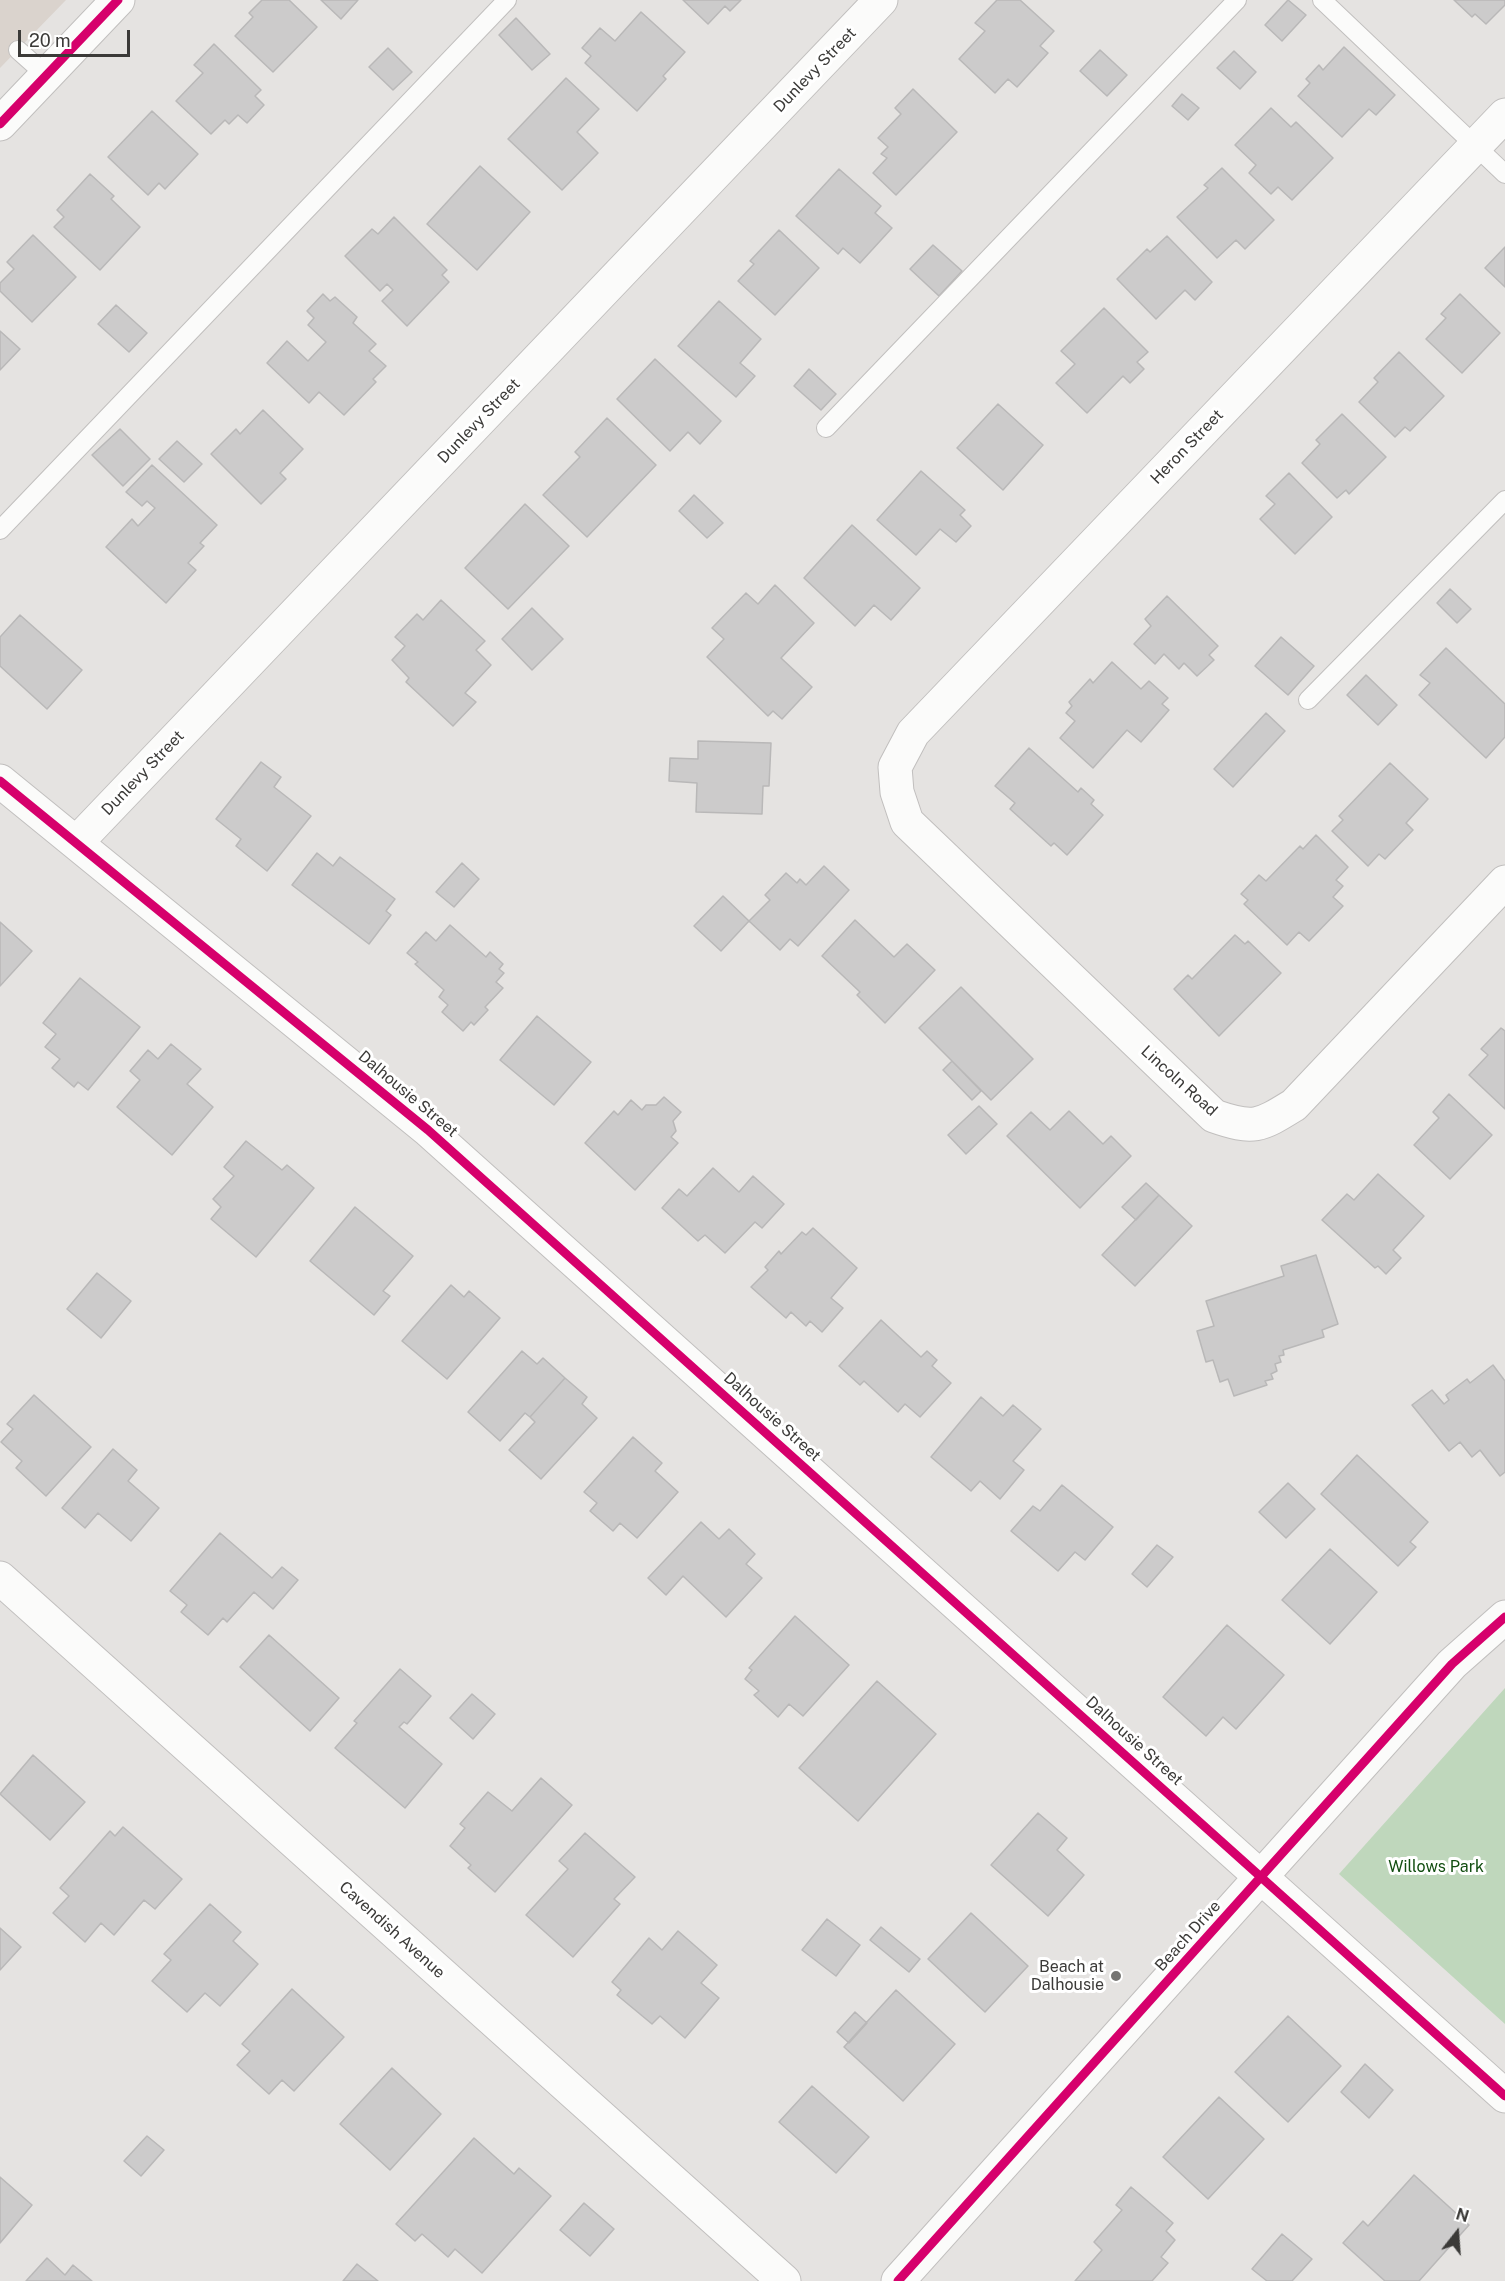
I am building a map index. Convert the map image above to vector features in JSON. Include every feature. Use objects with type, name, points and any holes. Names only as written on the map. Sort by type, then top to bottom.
[{"type":"street","points":[[0,124],[118,0]]},
{"type":"street","name":"Dunlevy Street","points":[[76,842],[881,0]]},
{"type":"street","name":"Heron Street","points":[[897,792],[895,767],[913,733],[1505,116]]},
{"type":"street","name":"Dalhousie Street","points":[[0,781],[428,1130],[1505,2096]]},
{"type":"street","name":"Lincoln Road","points":[[897,792],[907,822],[1214,1116],[1232,1122],[1262,1125],[1294,1105],[1505,882]]},
{"type":"street","name":"Cavendish Avenue","points":[[0,1578],[784,2281]]},
{"type":"street","name":"Beach Drive","points":[[898,2281],[1452,1665],[1505,1617]]},
{"type":"lane","points":[[0,530],[507,0]]},
{"type":"lane","points":[[826,428],[1237,0]]},
{"type":"lane","points":[[1322,0],[1505,174]]},
{"type":"lane","points":[[18,50],[46,75]]},
{"type":"lane","points":[[1308,700],[1505,500]]},
{"type":"shaded area","points":[[0,0],[66,0],[0,68]]},
{"type":"green space","name":"Willows Park","points":[[1505,1688],[1505,2024],[1339,1874]]},
{"type":"building","points":[[262,0],[289,0],[317,27],[273,72],[235,36],[253,17],[249,13]]},
{"type":"building","points":[[321,0],[358,0],[341,19]]},
{"type":"building","points":[[683,0],[741,0],[730,11],[725,6],[708,24]]},
{"type":"building","points":[[997,0],[1020,0],[1054,31],[1040,46],[1048,53],[1017,87],[1008,79],[995,93],[959,59],[985,31],[975,23]]},
{"type":"building","points":[[1288,0],[1306,15],[1282,41],[1265,25]]},
{"type":"building","points":[[1454,0],[1505,0],[1505,5],[1486,24],[1475,14],[1472,17]]},
{"type":"building","points":[[641,12],[685,52],[663,76],[666,79],[637,111],[585,63],[591,56],[582,48],[600,28],[615,41]]},
{"type":"building","points":[[516,18],[550,54],[532,70],[499,35]]},
{"type":"building","points":[[214,44],[261,90],[255,96],[264,105],[247,123],[238,115],[229,124],[225,120],[211,134],[176,101],[203,73],[194,65]]},
{"type":"building","points":[[1344,47],[1395,95],[1376,115],[1369,109],[1342,137],[1298,96],[1310,83],[1306,79],[1319,65],[1323,70]]},
{"type":"building","points":[[388,48],[412,72],[393,90],[369,67]]},
{"type":"building","points":[[1100,50],[1127,75],[1107,96],[1080,71]]},
{"type":"building","points":[[1234,51],[1256,72],[1240,89],[1217,68]]},
{"type":"building","points":[[566,78],[599,109],[577,132],[598,153],[562,190],[508,139]]},
{"type":"building","points":[[913,89],[957,132],[896,195],[873,173],[887,158],[881,154],[888,147],[878,138],[901,114],[895,108]]},
{"type":"building","points":[[1182,94],[1199,108],[1188,120],[1172,106]]},
{"type":"building","points":[[1271,108],[1291,127],[1296,122],[1333,158],[1292,200],[1278,187],[1271,194],[1249,173],[1256,165],[1235,145]]},
{"type":"building","points":[[152,111],[198,154],[165,189],[159,183],[148,195],[108,157]]},
{"type":"building","points":[[480,166],[530,212],[477,270],[427,224]]},
{"type":"building","points":[[1222,168],[1274,220],[1245,249],[1236,240],[1217,258],[1177,217],[1208,188],[1204,185]]},
{"type":"building","points":[[839,169],[881,206],[875,213],[892,228],[860,263],[843,248],[838,254],[796,216]]},
{"type":"building","points":[[90,174],[114,196],[111,199],[140,227],[100,270],[54,227],[64,217],[57,210]]},
{"type":"building","points":[[394,217],[447,270],[442,275],[449,282],[407,326],[382,301],[393,290],[387,284],[380,291],[345,256],[372,229],[378,234]]},
{"type":"building","points":[[779,230],[819,268],[775,315],[738,281],[754,264],[750,261]]},
{"type":"building","points":[[33,235],[76,277],[32,322],[0,291],[0,283],[14,269],[7,262]]},
{"type":"building","points":[[1167,236],[1212,282],[1195,300],[1185,290],[1156,319],[1117,279],[1147,249],[1150,252]]},
{"type":"building","points":[[933,245],[962,271],[939,296],[910,269]]},
{"type":"building","points":[[1505,247],[1505,287],[1485,268]]},
{"type":"building","points":[[323,294],[330,301],[335,297],[357,317],[353,323],[376,344],[369,351],[386,366],[373,379],[376,382],[344,415],[319,392],[309,403],[267,363],[287,341],[308,361],[326,342],[308,325],[314,318],[307,311]]},
{"type":"building","points":[[1460,294],[1500,333],[1462,373],[1426,339],[1446,318],[1441,314]]},
{"type":"building","points":[[719,301],[761,339],[740,363],[755,376],[736,397],[678,346]]},
{"type":"building","points":[[116,305],[147,333],[129,352],[98,324]]},
{"type":"building","points":[[1104,308],[1148,352],[1137,362],[1144,369],[1130,383],[1123,376],[1087,413],[1056,383],[1075,364],[1061,351]]},
{"type":"building","points":[[0,331],[20,349],[0,370]]},
{"type":"building","points":[[1399,352],[1444,396],[1410,431],[1405,427],[1395,437],[1359,402],[1378,382],[1374,378]]},
{"type":"building","points":[[655,359],[721,421],[700,444],[688,432],[670,451],[617,399]]},
{"type":"building","points":[[809,369],[836,394],[821,410],[794,386]]},
{"type":"building","points":[[998,404],[1043,445],[1003,490],[957,448]]},
{"type":"building","points":[[263,410],[303,449],[280,473],[286,479],[261,504],[211,454],[236,429],[240,434]]},
{"type":"building","points":[[1342,414],[1386,457],[1349,494],[1346,490],[1337,498],[1302,463],[1320,444],[1316,440]]},
{"type":"building","points":[[607,418],[656,465],[587,537],[543,495],[580,457],[575,452]]},
{"type":"building","points":[[120,429],[150,459],[123,486],[92,455]]},
{"type":"building","points":[[177,441],[202,464],[184,482],[159,459]]},
{"type":"building","points":[[152,465],[217,525],[200,543],[204,546],[188,563],[196,570],[166,603],[106,547],[132,519],[138,526],[155,508],[147,501],[142,506],[126,492]]},
{"type":"building","points":[[921,471],[965,510],[960,515],[971,526],[956,542],[940,529],[916,555],[877,520]]},
{"type":"building","points":[[1289,473],[1332,517],[1295,554],[1260,519],[1275,504],[1266,496]]},
{"type":"building","points":[[694,495],[723,523],[707,538],[679,511]]},
{"type":"building","points":[[525,504],[569,546],[508,609],[465,568]]},
{"type":"building","points":[[852,525],[920,588],[891,620],[874,605],[855,626],[804,578]]},
{"type":"building","points":[[775,585],[814,623],[781,658],[812,687],[782,719],[773,711],[768,716],[707,657],[724,639],[712,628],[746,593],[758,604]]},
{"type":"building","points":[[1450,589],[1471,609],[1457,623],[1437,603]]},
{"type":"building","points":[[1167,596],[1218,646],[1209,655],[1214,660],[1197,676],[1184,663],[1179,669],[1164,654],[1155,664],[1134,644],[1151,626],[1145,619]]},
{"type":"building","points":[[441,600],[485,641],[476,650],[491,665],[465,693],[476,702],[453,726],[406,682],[409,678],[392,660],[405,646],[395,637],[417,614],[423,620]]},
{"type":"building","points":[[532,608],[563,639],[532,670],[502,639]]},
{"type":"building","points":[[20,615],[82,670],[47,709],[0,666],[0,637]]},
{"type":"building","points":[[1281,637],[1314,666],[1288,695],[1255,666]]},
{"type":"building","points":[[1446,648],[1505,704],[1505,737],[1486,758],[1419,695],[1430,683],[1420,675]]},
{"type":"building","points":[[1112,662],[1141,689],[1149,681],[1168,698],[1162,704],[1169,710],[1141,742],[1127,730],[1093,768],[1060,738],[1075,721],[1066,713],[1072,706],[1069,702],[1090,679],[1093,683]]},
{"type":"building","points":[[1366,675],[1397,705],[1378,725],[1347,695]]},
{"type":"building","points":[[1266,713],[1285,731],[1233,787],[1214,769]]},
{"type":"building","points":[[698,741],[771,743],[769,786],[763,786],[762,814],[696,812],[697,783],[669,781],[670,758],[698,759]]},
{"type":"building","points":[[1029,748],[1078,792],[1081,788],[1094,800],[1091,804],[1103,815],[1067,855],[1054,843],[1051,846],[1010,809],[1015,803],[995,786]]},
{"type":"building","points":[[261,762],[281,777],[274,787],[311,816],[267,871],[236,846],[241,839],[216,819]]},
{"type":"building","points":[[1390,763],[1428,799],[1406,823],[1413,830],[1385,859],[1379,854],[1368,866],[1332,831],[1343,820],[1339,816]]},
{"type":"building","points":[[1316,835],[1348,867],[1336,880],[1343,886],[1333,897],[1343,906],[1309,941],[1299,932],[1287,945],[1244,904],[1248,900],[1241,894],[1259,875],[1266,881],[1300,846],[1303,849]]},
{"type":"building","points":[[317,853],[333,866],[340,857],[395,899],[386,911],[391,915],[369,944],[292,885]]},
{"type":"building","points":[[462,863],[479,879],[454,907],[436,892]]},
{"type":"building","points":[[824,866],[849,890],[798,946],[790,939],[780,950],[749,921],[770,900],[765,895],[786,873],[797,883],[800,879],[806,885]]},
{"type":"building","points":[[723,896],[749,921],[721,951],[694,926]]},
{"type":"building","points":[[855,920],[894,957],[907,944],[935,970],[885,1023],[857,995],[860,992],[822,956]]},
{"type":"building","points":[[0,922],[32,951],[0,986]]},
{"type":"building","points":[[450,925],[486,957],[490,952],[503,964],[499,969],[504,973],[496,982],[503,988],[485,1007],[488,1010],[474,1025],[471,1022],[463,1031],[442,1012],[448,1005],[439,997],[444,990],[415,964],[418,962],[407,953],[426,932],[436,941]]},
{"type":"building","points":[[1235,935],[1245,944],[1248,941],[1281,973],[1219,1036],[1174,989],[1188,975],[1192,979]]},
{"type":"building","points":[[80,978],[140,1027],[88,1090],[78,1082],[74,1087],[52,1068],[60,1059],[45,1047],[56,1034],[43,1023]]},
{"type":"building","points":[[961,987],[1033,1059],[991,1100],[919,1028]]},
{"type":"building","points":[[537,1016],[591,1062],[554,1105],[500,1060]]},
{"type":"building","points":[[1501,1028],[1505,1031],[1505,1109],[1469,1075],[1488,1055],[1481,1049]]},
{"type":"building","points":[[171,1044],[201,1069],[187,1084],[213,1107],[172,1155],[117,1107],[140,1080],[130,1071],[148,1050],[158,1059]]},
{"type":"building","points":[[952,1061],[981,1091],[972,1100],[943,1070]]},
{"type":"building","points":[[1449,1094],[1492,1135],[1450,1179],[1414,1145],[1439,1118],[1433,1112]]},
{"type":"building","points":[[664,1097],[681,1112],[673,1121],[676,1131],[671,1137],[678,1143],[635,1190],[585,1143],[614,1111],[618,1115],[631,1100],[642,1110],[646,1105],[656,1105]]},
{"type":"building","points":[[979,1106],[997,1124],[966,1154],[948,1135]]},
{"type":"building","points":[[1069,1111],[1103,1144],[1111,1136],[1131,1156],[1080,1208],[1007,1136],[1031,1112],[1050,1130]]},
{"type":"building","points":[[246,1141],[282,1170],[287,1165],[314,1188],[256,1257],[211,1219],[221,1207],[213,1199],[234,1176],[224,1167]]},
{"type":"building","points":[[713,1168],[739,1192],[753,1176],[784,1204],[762,1228],[755,1222],[725,1253],[705,1235],[698,1241],[662,1208],[679,1189],[687,1196]]},
{"type":"building","points":[[1378,1174],[1424,1216],[1393,1250],[1401,1258],[1386,1274],[1378,1266],[1375,1268],[1322,1220],[1347,1194],[1354,1200]]},
{"type":"building","points":[[1146,1183],[1159,1195],[1136,1220],[1122,1207]]},
{"type":"building","points":[[1159,1195],[1192,1226],[1135,1286],[1102,1255]]},
{"type":"building","points":[[355,1207],[413,1256],[383,1291],[390,1296],[374,1315],[310,1261]]},
{"type":"building","points":[[813,1228],[857,1268],[831,1298],[843,1308],[822,1332],[810,1321],[806,1326],[791,1312],[786,1318],[751,1287],[768,1270],[765,1267],[779,1251],[781,1254],[802,1232],[806,1235]]},
{"type":"building","points":[[1316,1255],[1338,1324],[1322,1330],[1324,1337],[1283,1350],[1284,1355],[1279,1356],[1281,1362],[1275,1364],[1277,1371],[1271,1374],[1273,1379],[1265,1381],[1267,1385],[1234,1396],[1228,1379],[1220,1382],[1213,1360],[1206,1362],[1197,1331],[1214,1326],[1206,1301],[1284,1276],[1281,1266]]},
{"type":"building","points":[[97,1273],[131,1301],[101,1338],[67,1309]]},
{"type":"building","points":[[451,1285],[464,1297],[469,1291],[500,1318],[447,1379],[402,1341]]},
{"type":"building","points":[[881,1320],[921,1357],[927,1351],[937,1360],[932,1366],[951,1383],[920,1417],[905,1404],[898,1412],[864,1381],[860,1385],[839,1366]]},
{"type":"building","points":[[522,1351],[537,1364],[543,1358],[565,1378],[530,1417],[525,1413],[500,1441],[468,1412]]},
{"type":"building","points":[[1493,1365],[1505,1381],[1505,1472],[1500,1476],[1480,1450],[1472,1457],[1460,1442],[1449,1451],[1412,1405],[1432,1390],[1444,1404],[1449,1400],[1446,1395],[1467,1379],[1470,1383]]},
{"type":"building","points":[[565,1378],[587,1397],[582,1404],[597,1418],[541,1479],[509,1450],[535,1422],[530,1417]]},
{"type":"building","points":[[34,1395],[91,1447],[46,1496],[16,1468],[22,1461],[1,1442],[13,1429],[7,1424]]},
{"type":"building","points":[[981,1397],[1003,1416],[1013,1405],[1041,1429],[1013,1461],[1024,1470],[1000,1499],[980,1481],[971,1491],[931,1457]]},
{"type":"building","points":[[633,1437],[662,1463],[655,1471],[678,1492],[637,1538],[620,1523],[613,1531],[590,1511],[597,1503],[584,1492]]},
{"type":"building","points":[[113,1449],[137,1470],[128,1481],[159,1508],[131,1541],[98,1513],[85,1528],[62,1508]]},
{"type":"building","points":[[1357,1455],[1428,1522],[1410,1542],[1416,1547],[1398,1566],[1321,1494]]},
{"type":"building","points":[[1288,1483],[1315,1509],[1286,1538],[1259,1512]]},
{"type":"building","points":[[1062,1485],[1113,1527],[1085,1560],[1075,1552],[1058,1571],[1011,1531],[1033,1506],[1040,1511]]},
{"type":"building","points":[[701,1522],[719,1539],[729,1529],[755,1554],[746,1564],[762,1578],[726,1617],[683,1576],[666,1595],[648,1578]]},
{"type":"building","points":[[220,1533],[272,1578],[282,1567],[298,1580],[273,1609],[254,1592],[227,1622],[223,1618],[208,1635],[181,1612],[187,1605],[170,1591]]},
{"type":"building","points":[[1157,1545],[1173,1557],[1147,1587],[1132,1574]]},
{"type":"building","points":[[1330,1549],[1377,1592],[1330,1644],[1282,1600]]},
{"type":"building","points":[[795,1616],[849,1665],[803,1716],[789,1704],[778,1717],[754,1695],[759,1691],[745,1679],[752,1670],[749,1668]]},
{"type":"building","points":[[1227,1625],[1284,1675],[1236,1729],[1223,1717],[1206,1736],[1163,1697]]},
{"type":"building","points":[[269,1635],[339,1698],[310,1731],[240,1667]]},
{"type":"building","points":[[400,1669],[431,1696],[407,1724],[404,1722],[399,1727],[442,1764],[405,1808],[335,1748],[357,1723],[354,1721]]},
{"type":"building","points":[[877,1681],[936,1734],[858,1821],[799,1768]]},
{"type":"building","points":[[472,1694],[495,1714],[473,1739],[450,1718]]},
{"type":"building","points":[[33,1755],[85,1802],[50,1840],[0,1794]]},
{"type":"building","points":[[541,1778],[572,1805],[495,1892],[468,1868],[471,1865],[450,1846],[465,1828],[460,1824],[488,1792],[512,1811]]},
{"type":"building","points":[[1038,1813],[1067,1838],[1057,1850],[1084,1875],[1048,1916],[991,1865]]},
{"type":"building","points":[[123,1827],[182,1879],[155,1909],[144,1900],[114,1935],[101,1923],[85,1942],[53,1913],[69,1896],[60,1888],[110,1831],[115,1836]]},
{"type":"building","points":[[585,1833],[635,1877],[614,1899],[620,1904],[573,1957],[526,1915],[568,1869],[559,1861]]},
{"type":"building","points":[[210,1904],[241,1932],[233,1941],[258,1964],[220,2006],[205,1993],[187,2012],[152,1981],[171,1960],[164,1954]]},
{"type":"building","points":[[971,1913],[1028,1966],[985,2012],[928,1959]]},
{"type":"building","points":[[827,1919],[860,1945],[836,1976],[802,1950]]},
{"type":"building","points":[[881,1927],[920,1959],[909,1972],[870,1940]]},
{"type":"building","points":[[0,1928],[21,1947],[0,1970]]},
{"type":"building","points":[[678,1931],[717,1965],[701,1983],[719,1998],[685,2038],[660,2016],[652,2024],[617,1995],[621,1990],[612,1982],[649,1938],[662,1950]]},
{"type":"building","points":[[292,1989],[344,2037],[294,2091],[282,2080],[269,2094],[237,2065],[250,2051],[242,2044]]},
{"type":"building","points":[[896,1990],[955,2044],[903,2101],[844,2047]]},
{"type":"building","points":[[855,2012],[867,2023],[849,2043],[837,2032]]},
{"type":"building","points":[[1288,2016],[1341,2066],[1288,2122],[1235,2072]]},
{"type":"building","points":[[1365,2064],[1393,2090],[1369,2118],[1341,2092]]},
{"type":"building","points":[[392,2068],[441,2114],[390,2170],[340,2124]]},
{"type":"building","points":[[812,2086],[869,2137],[836,2173],[779,2122]]},
{"type":"building","points":[[1219,2097],[1264,2139],[1208,2199],[1163,2157]]},
{"type":"building","points":[[147,2136],[164,2150],[141,2176],[124,2161]]},
{"type":"building","points":[[474,2138],[514,2174],[519,2168],[551,2196],[482,2273],[455,2249],[448,2257],[422,2234],[415,2241],[396,2224]]},
{"type":"building","points":[[1414,2175],[1469,2225],[1419,2281],[1385,2281],[1343,2243],[1363,2221],[1368,2226]]},
{"type":"building","points":[[0,2177],[32,2205],[0,2243]]},
{"type":"building","points":[[1131,2187],[1173,2223],[1166,2231],[1175,2240],[1161,2257],[1168,2263],[1152,2281],[1075,2281],[1102,2250],[1094,2242],[1122,2210],[1116,2205]]},
{"type":"building","points":[[584,2203],[614,2229],[590,2256],[560,2230]]},
{"type":"building","points":[[1282,2234],[1312,2259],[1292,2281],[1267,2281],[1252,2269]]},
{"type":"building","points":[[47,2258],[65,2275],[73,2265],[92,2281],[26,2281]]},
{"type":"building","points":[[357,2264],[378,2281],[343,2281]]},
{"type":"cycle path","points":[[0,124],[118,0]]},
{"type":"cycle path","points":[[0,781],[428,1130],[1505,2096]]},
{"type":"cycle path","points":[[898,2281],[1452,1664],[1505,1617]]},
{"type":"place","name":"Beach at Dalhousie","points":[[1116,1976]]}]
